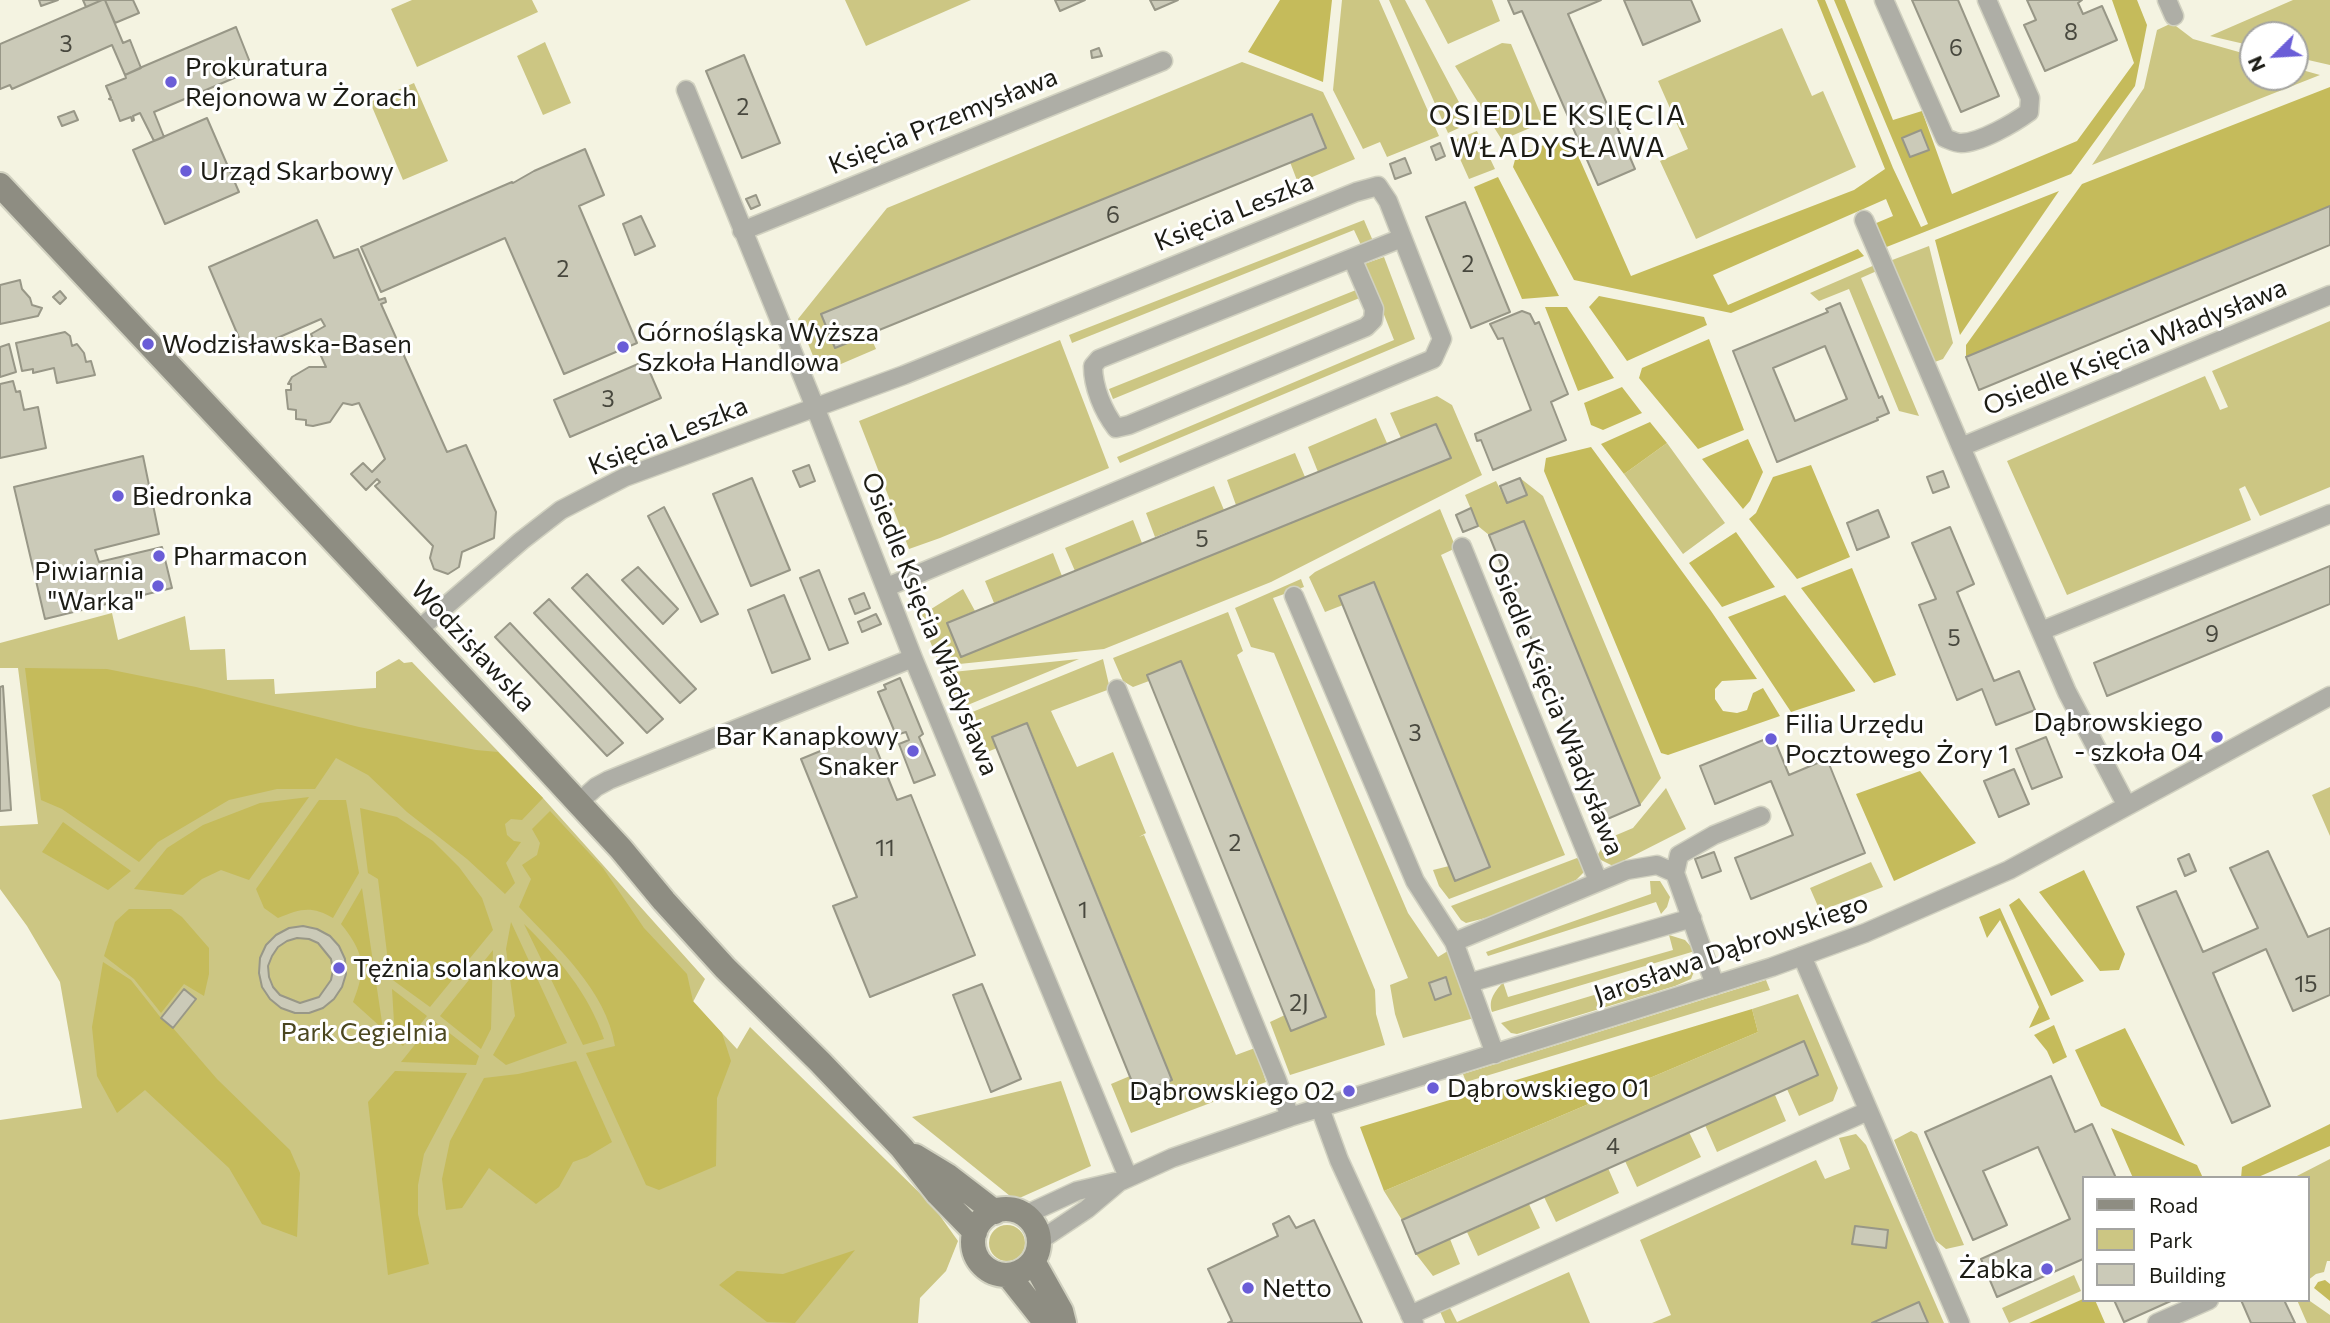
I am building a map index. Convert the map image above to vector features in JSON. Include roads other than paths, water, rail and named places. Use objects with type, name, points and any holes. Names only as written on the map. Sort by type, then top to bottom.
[{"type":"street","points":[[1884,0],[1945,138],[1961,143],[2017,121],[2029,112],[2030,98],[1987,0]]},
{"type":"street","name":"Księcia Przemysława","points":[[742,231],[1163,61]]},
{"type":"street","name":"Osiedle Księcia Władysława","points":[[686,90],[1124,1179]]},
{"type":"street","name":"Wodzisławska","points":[[0,185],[578,803],[725,968],[902,1148],[938,1194],[975,1232]]},
{"type":"street","name":"Księcia Leszka","points":[[417,631],[561,510],[625,477],[904,375],[1356,192],[1378,186],[1388,201],[1442,339],[1433,359],[887,587]]},
{"type":"street","name":"Osiedle Księcia Władysława","points":[[1864,220],[2067,692],[2127,806]]},
{"type":"street","points":[[1352,258],[1374,309],[1373,320],[1366,327],[1129,425],[1115,428],[1107,417],[1093,376],[1093,366],[1099,359],[1402,238]]},
{"type":"street","name":"Osiedle Księcia Władysława","points":[[1961,447],[2330,295]]},
{"type":"street","points":[[2041,631],[2330,514]]},
{"type":"street","name":"Osiedle Księcia Władysława","points":[[1462,547],[1598,881]]},
{"type":"street","points":[[1294,596],[1415,881],[1454,942],[1495,1054]]},
{"type":"street","points":[[578,803],[603,783],[913,658]]},
{"type":"street","points":[[1117,689],[1290,1117]]},
{"type":"street","name":"Jarosława Dąbrowskiego","points":[[1025,1215],[1077,1191],[1124,1179],[1172,1158],[1290,1117],[1802,956],[2009,870],[2330,696]]},
{"type":"street","points":[[1715,985],[1675,873],[1679,855],[1714,835],[1761,816]]},
{"type":"street","points":[[1454,942],[1627,870],[1657,865],[1675,873]]},
{"type":"street","points":[[1469,983],[1692,918]]},
{"type":"street","points":[[1802,956],[1960,1323]]},
{"type":"street","points":[[1320,1108],[1339,1160],[1412,1319],[1868,1111]]},
{"type":"street","name":"Wodzisławska","points":[[902,1148],[948,1176],[995,1212]]},
{"type":"street","name":"Jarosława Dąbrowskiego","points":[[1036,1251],[1124,1179]]},
{"type":"street","points":[[1036,1251],[1019,1272],[1008,1275],[989,1271],[981,1264],[974,1249],[975,1232],[982,1219],[995,1212],[1010,1210],[1025,1215],[1035,1227],[1036,1251],[1064,1323]]},
{"type":"street","points":[[1008,1275],[1046,1323]]},
{"type":"street","points":[[2157,1323],[2204,1302]]},
{"type":"place","name":"Prokuratura Rejonowa w Żorach","points":[[171,82]]},
{"type":"place","name":"Urząd Skarbowy","points":[[186,171]]},
{"type":"place","name":"Wodzisławska-Basen","points":[[148,344]]},
{"type":"place","name":"Górnośląska Wyższa Szkoła Handlowa","points":[[623,347]]},
{"type":"place","name":"Biedronka","points":[[118,496]]},
{"type":"place","name":"Pharmacon","points":[[159,556]]},
{"type":"place","name":"Piwiarnia \"Warka\"","points":[[158,586]]},
{"type":"place","name":"Dąbrowskiego - szkoła 04","points":[[2217,737]]},
{"type":"place","name":"Filia Urzędu Pocztowego Żory 1","points":[[1771,739]]},
{"type":"place","name":"Bar Kanapkowy Snaker","points":[[913,751]]},
{"type":"place","name":"Tężnia solankowa","points":[[339,968]]},
{"type":"place","name":"Dąbrowskiego 01","points":[[1433,1088]]},
{"type":"place","name":"Dąbrowskiego 02","points":[[1349,1091]]},
{"type":"place","name":"Żabka","points":[[2047,1269]]},
{"type":"place","name":"Netto","points":[[1248,1288]]},
{"type":"district","name":"OSIEDLE KSIĘCIA WŁADYSŁAWA","points":[[1558,132]]},
{"type":"park label","name":"Park Cegielnia","points":[[364,1032]]}]
